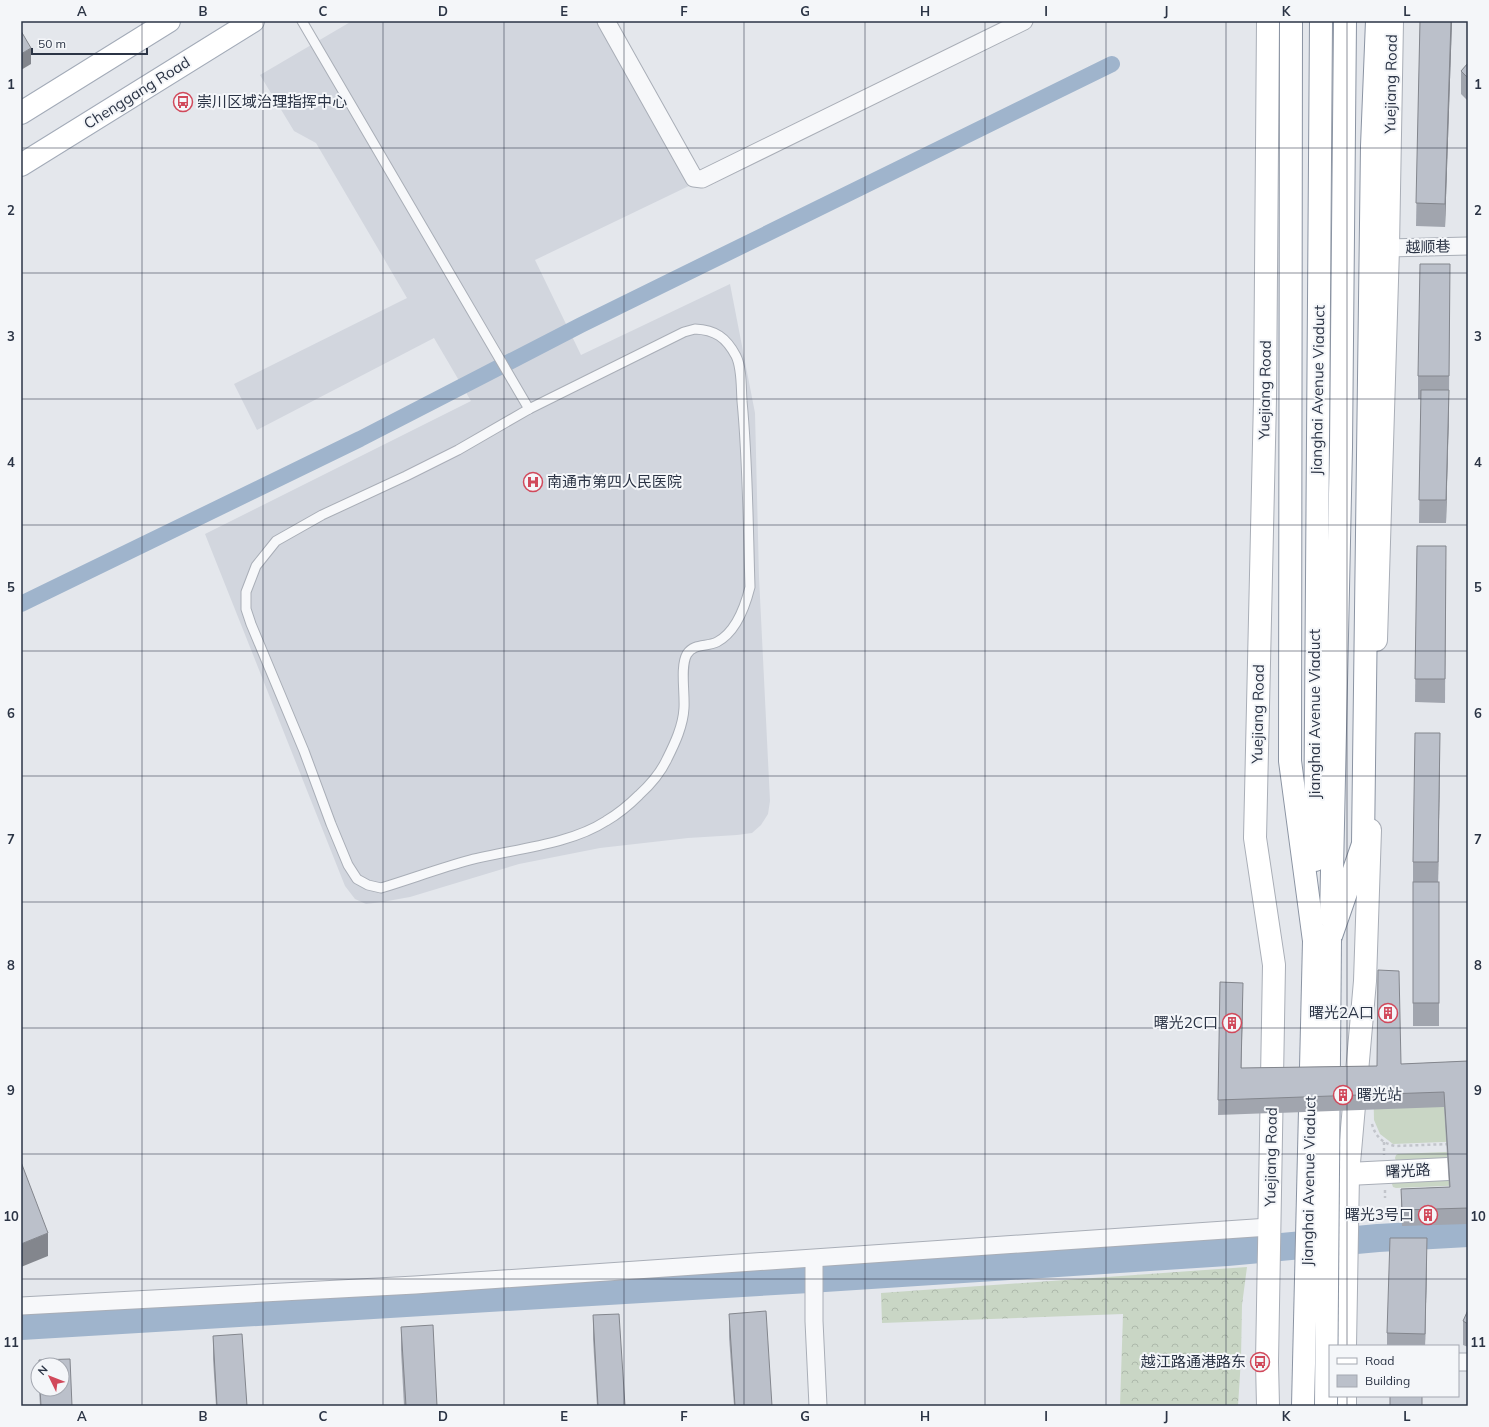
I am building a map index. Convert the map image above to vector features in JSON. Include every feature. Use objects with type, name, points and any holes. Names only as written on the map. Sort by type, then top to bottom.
[{"type":"main road","points":[[21,113],[169,21]]},
{"type":"main road","name":"Chenggang Road","points":[[21,165],[253,21]]},
{"type":"main road","name":"Yuejiang Road","points":[[1268,21],[1265,407],[1256,838],[1274,965],[1268,1274],[1268,1406]]},
{"type":"main road","points":[[1291,21],[1290,761],[1322,940]]},
{"type":"main road","name":"Jianghai Avenue Viaduct","points":[[1321,21],[1317,455],[1326,1406]]},
{"type":"main road","name":"Jianghai Avenue Viaduct","points":[[1303,1406],[1341,448],[1345,21]]},
{"type":"main road","points":[[1322,940],[1363,844],[1372,146],[1377,21]]},
{"type":"main road","name":"Yuejiang Road","points":[[1345,1345],[1348,1174],[1365,980],[1388,248],[1392,21]]},
{"type":"main road","name":"曙光路","points":[[1348,1174],[1468,1168]]},
{"type":"street","points":[[606,21],[694,178],[702,179],[1024,21]]},
{"type":"street","name":"越顺巷","points":[[1388,248],[1468,246]]},
{"type":"street","points":[[21,1306],[415,1285],[1269,1227]]},
{"type":"street","points":[[814,1258],[814,1321],[818,1406]]},
{"type":"lane","points":[[302,21],[529,409]]},
{"type":"lane","points":[[695,329],[709,330],[720,336],[730,346],[737,357],[739,370],[744,420],[748,529],[750,587],[747,601],[736,624],[727,635],[716,643],[694,646],[687,654],[684,663],[684,709],[679,734],[666,762],[648,786],[628,806],[606,822],[563,840],[469,860],[381,888],[368,885],[357,879],[348,865],[330,824],[304,752],[251,624],[246,609],[246,592],[250,578],[265,552],[276,541],[289,532],[458,450],[529,409],[684,332],[695,329]]},
{"type":"path","points":[[1372,1118],[1373,1128],[1376,1134],[1380,1139],[1390,1145],[1454,1143]]},
{"type":"shaded area","name":"南通市第四人民医院","points":[[352,21],[599,21],[693,184],[535,260],[581,355],[730,284],[755,413],[759,577],[770,801],[768,814],[761,825],[752,833],[688,838],[600,848],[519,864],[410,897],[382,902],[366,904],[355,899],[345,886],[205,534],[471,401],[434,338],[257,430],[234,384],[407,298],[316,143],[294,131],[260,75]]},
{"type":"green space","points":[[1468,1069],[1468,1141],[1393,1144],[1380,1134],[1374,1120],[1373,1073]]},
{"type":"green space","points":[[1468,1151],[1468,1159],[1398,1162],[1395,1158],[1398,1154]]},
{"type":"green space","points":[[1468,1177],[1468,1185],[1396,1188],[1393,1187],[1392,1184],[1393,1182]]},
{"type":"green space","points":[[1247,1267],[1242,1305],[1238,1406],[1120,1406],[1123,1314],[882,1323],[881,1293]]},
{"type":"water","points":[[1468,1227],[1468,1245],[1372,1247],[1373,1231]]},
{"type":"building","points":[[1420,21],[1451,21],[1445,204],[1416,203]]},
{"type":"building","points":[[21,31],[31,48],[21,54]]},
{"type":"building","points":[[1468,63],[1468,78],[1461,71]]},
{"type":"building","points":[[1420,264],[1450,264],[1449,376],[1418,376]]},
{"type":"building","points":[[1421,390],[1449,390],[1446,500],[1419,500]]},
{"type":"building","points":[[1417,546],[1446,546],[1445,679],[1415,679]]},
{"type":"building","points":[[1415,733],[1440,733],[1438,862],[1413,862]]},
{"type":"building","points":[[1413,882],[1439,882],[1439,1003],[1413,1003]]},
{"type":"building","name":"曙光站","points":[[1378,970],[1399,971],[1401,1064],[1468,1061],[1468,1208],[1402,1210],[1401,1189],[1450,1187],[1444,1092],[1218,1100],[1220,982],[1243,983],[1241,1068],[1377,1066]]},
{"type":"building","points":[[21,1162],[48,1233],[21,1244]]},
{"type":"building","points":[[1390,1238],[1427,1238],[1425,1334],[1387,1333]]},
{"type":"building","points":[[1468,1310],[1468,1324],[1463,1321]]},
{"type":"building","points":[[766,1311],[772,1406],[735,1406],[729,1314]]},
{"type":"building","points":[[619,1314],[625,1406],[598,1406],[593,1315]]},
{"type":"building","points":[[433,1325],[437,1406],[406,1406],[401,1327]]},
{"type":"building","points":[[242,1334],[247,1406],[217,1406],[213,1336]]},
{"type":"building","points":[[70,1359],[72,1406],[41,1406],[40,1397],[70,1397]]},
{"type":"building","points":[[1390,1397],[1422,1397],[1422,1406],[1390,1406]]},
{"type":"waterway","points":[[21,604],[360,439],[581,325],[1112,64]]},
{"type":"waterway","points":[[21,1326],[809,1279],[1227,1252],[1378,1238],[1468,1233]]},
{"type":"place","name":"崇川区域治理指挥中心","points":[[183,102]]},
{"type":"place","name":"南通市第四人民医院","points":[[533,482]]},
{"type":"place","name":"曙光2A口","points":[[1388,1013]]},
{"type":"place","name":"曙光2C口","points":[[1232,1023]]},
{"type":"place","name":"曙光站","points":[[1343,1095]]},
{"type":"place","name":"曙光3号口","points":[[1428,1215]]},
{"type":"place","name":"越江路通港路东","points":[[1260,1362]]}]
